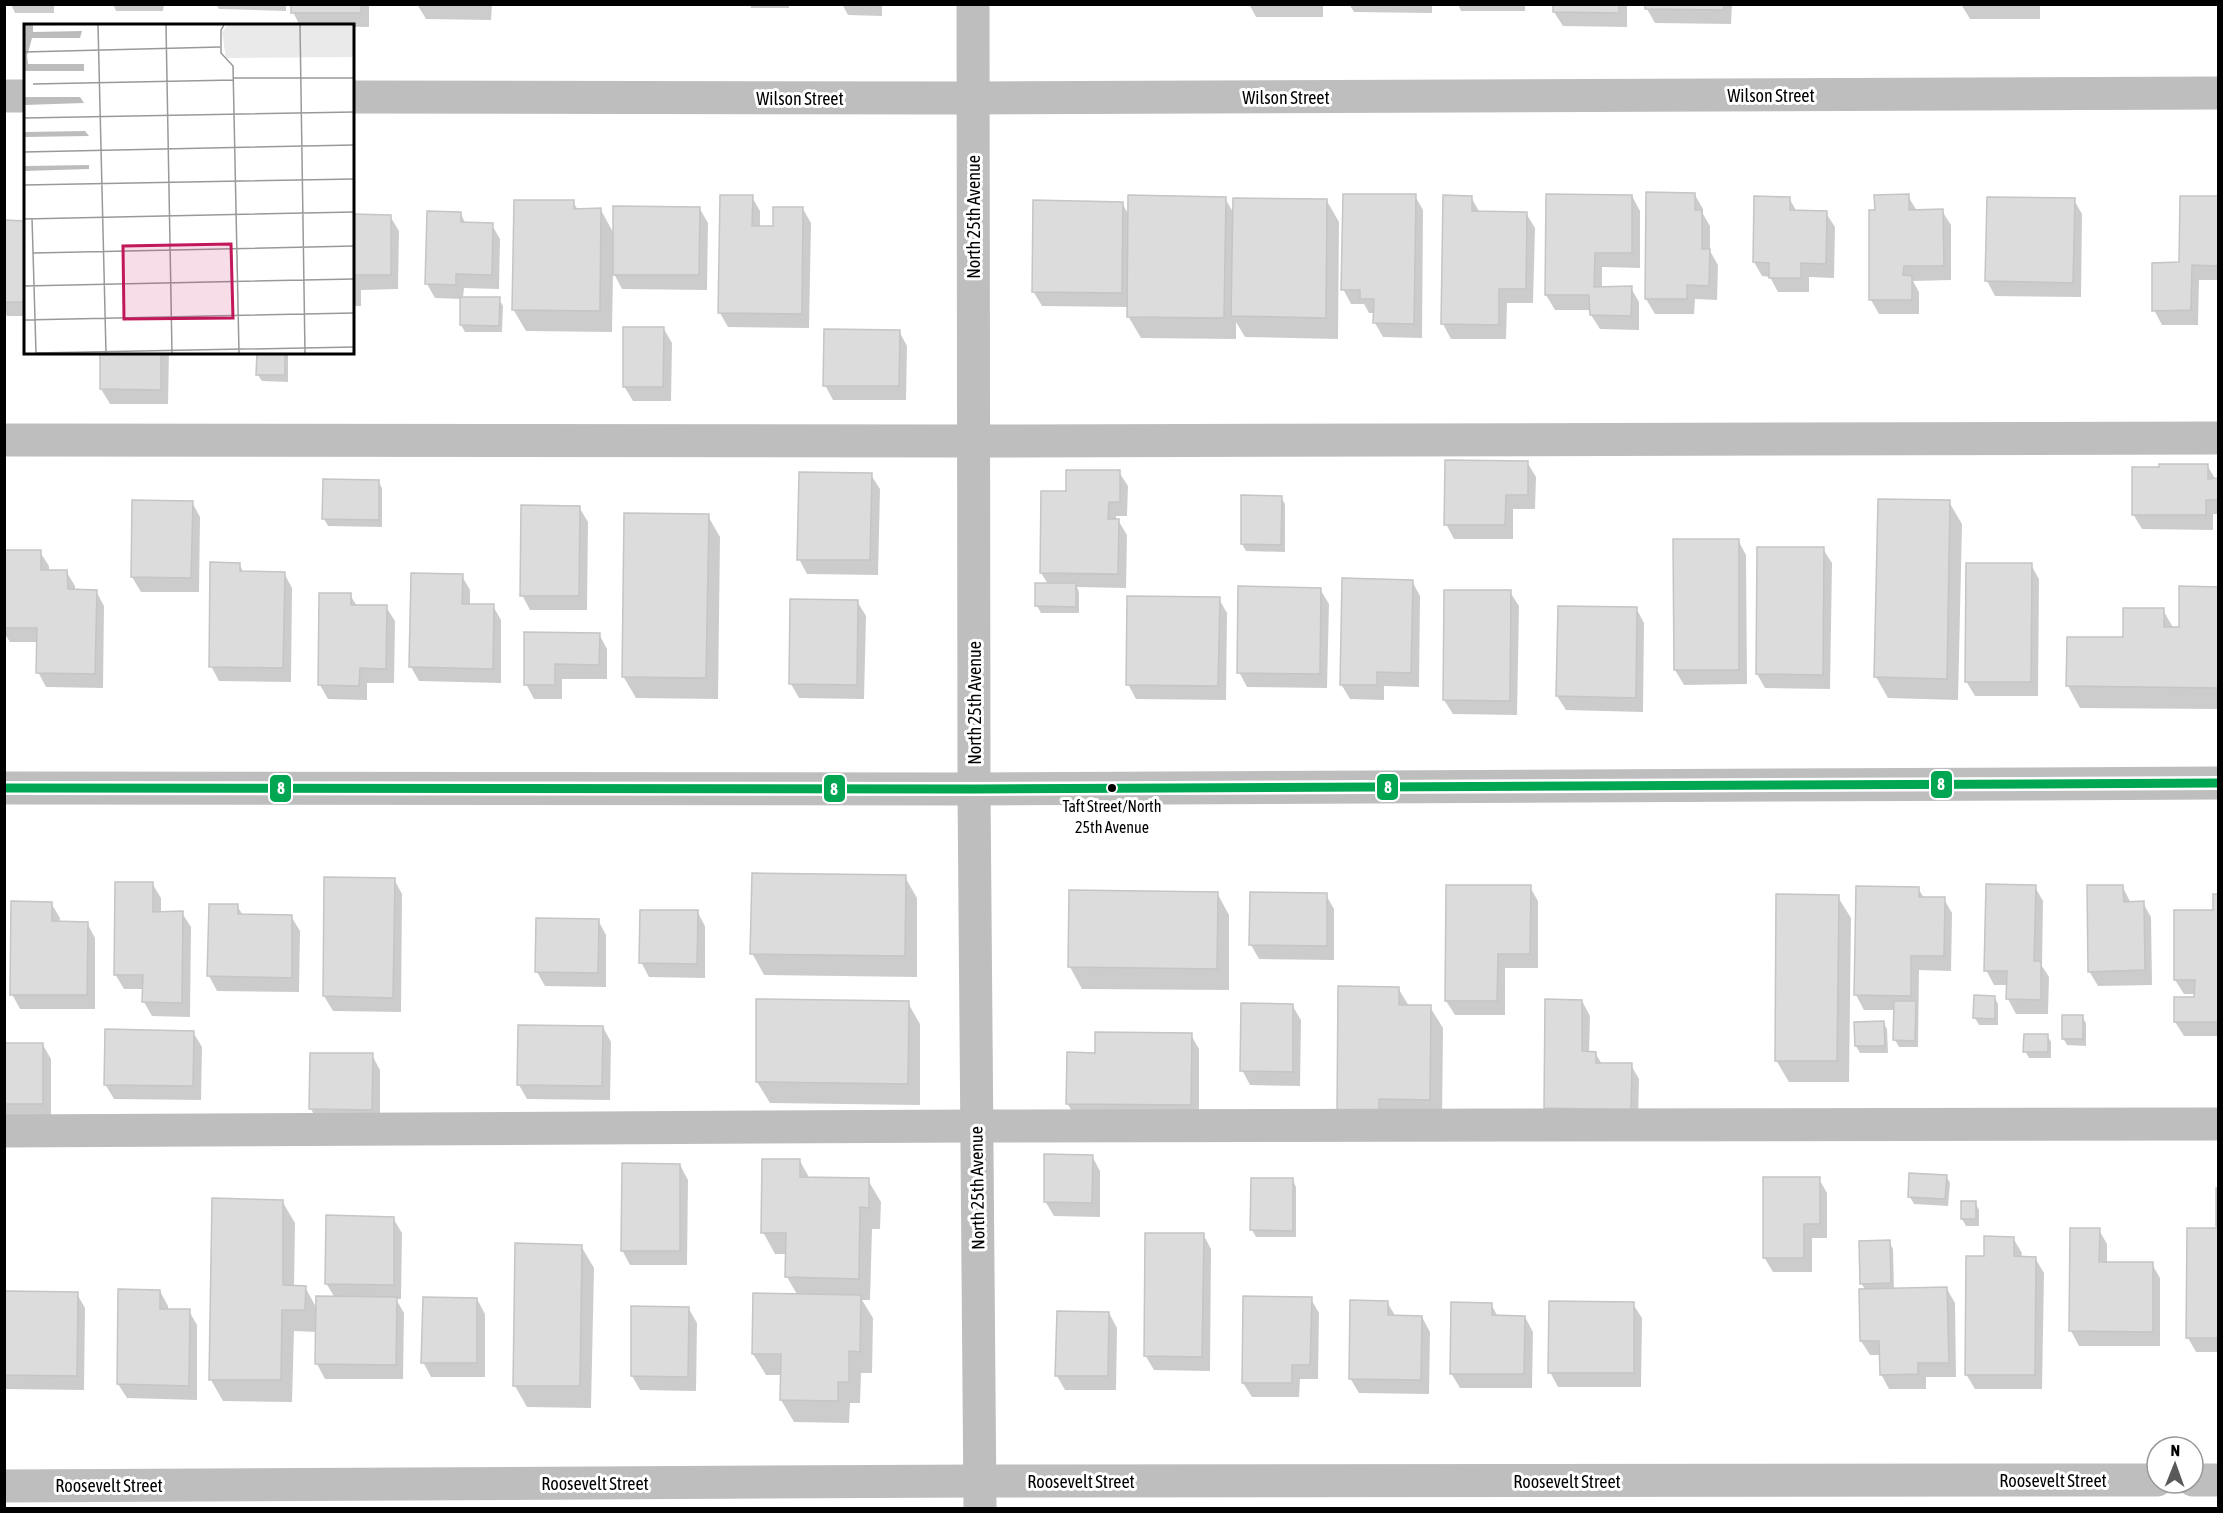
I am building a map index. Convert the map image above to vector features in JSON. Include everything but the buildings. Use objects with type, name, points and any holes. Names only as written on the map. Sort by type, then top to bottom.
[{"type":"street","name":"North 25th Avenue","points":[[973,4],[974,789],[980,1495]]},
{"type":"street","name":"Wilson Street","points":[[354,97],[974,98],[2218,93]]},
{"type":"street","points":[[4,96],[24,96]]},
{"type":"street","points":[[4,440],[974,441],[2218,438]]},
{"type":"street","points":[[4,788],[974,789],[2218,783]]},
{"type":"street","points":[[4,1131],[976,1126],[2218,1124]]},
{"type":"street","name":"Roosevelt Street","points":[[4,1486],[980,1495],[2145,1480]]},
{"type":"transit line","name":"8","points":[[4,788],[974,789],[2218,783]]},
{"type":"place","name":"Taft Street/North 25th Avenue","points":[[1112,788]]}]
